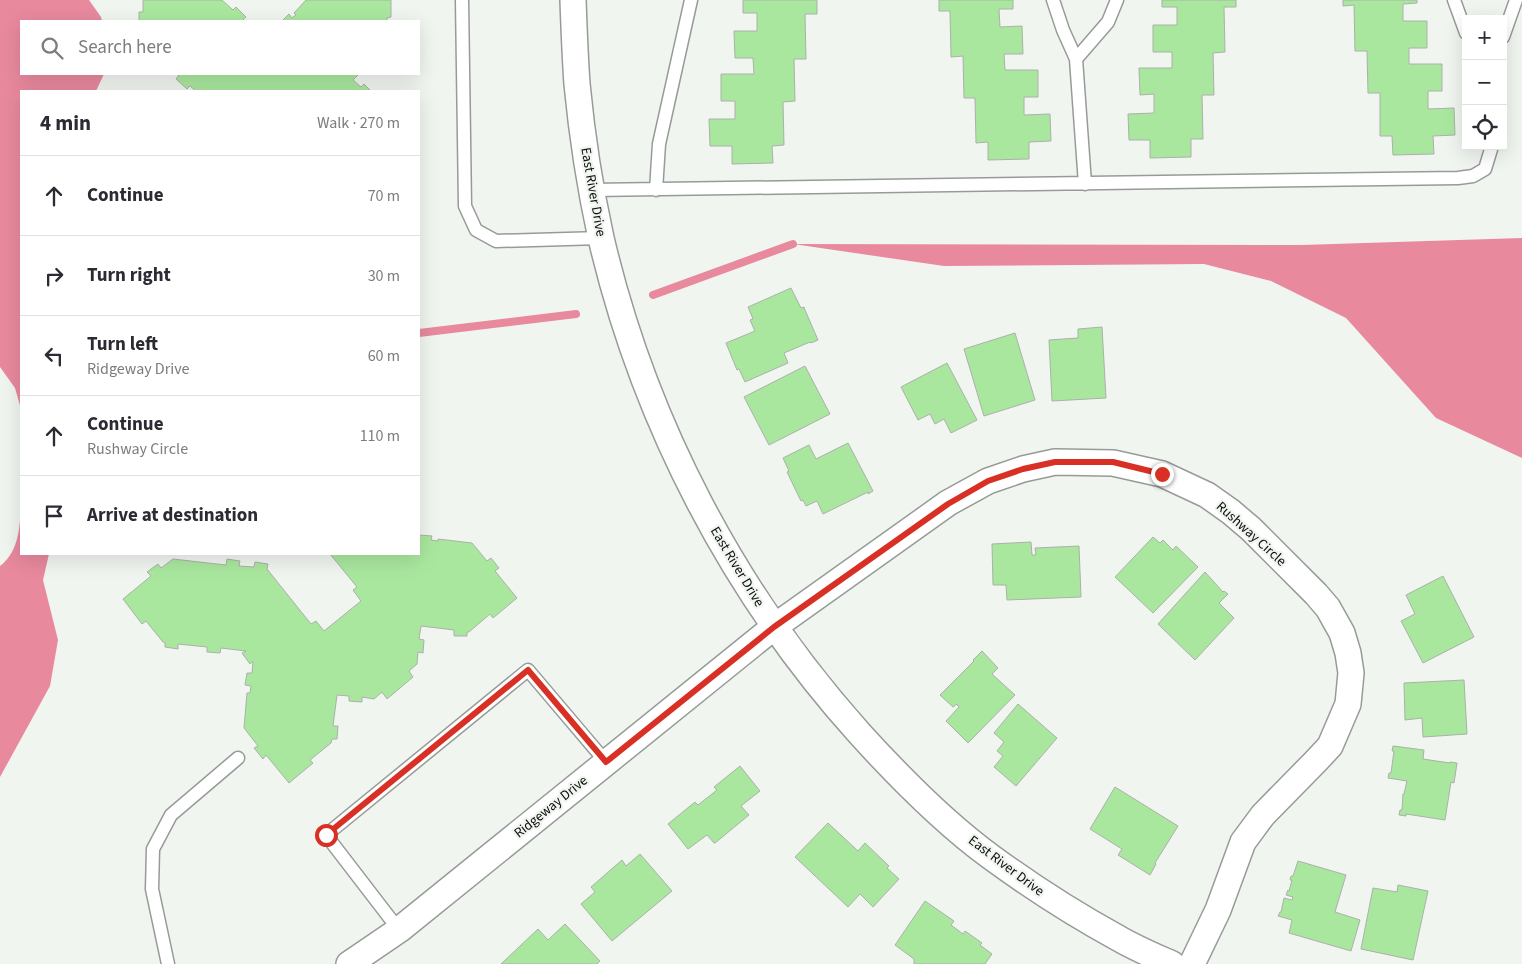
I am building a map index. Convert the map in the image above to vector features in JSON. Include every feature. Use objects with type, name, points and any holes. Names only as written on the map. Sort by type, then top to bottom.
[{"type":"street","name":"East River Drive","points":[[573,0],[577,84],[587,162],[601,238],[621,313],[647,387],[685,476],[722,545],[774,627],[833,704],[885,762],[930,806],[989,856],[1052,900],[1120,939],[1172,964]]},
{"type":"street","name":"Rushway Circle","points":[[774,627],[948,504],[988,481],[1023,469],[1055,462],[1113,462],[1130,465],[1162,474],[1206,495],[1230,512],[1290,568],[1328,608],[1342,633],[1348,653],[1351,674],[1348,704],[1330,746],[1263,815],[1243,842],[1218,910],[1192,964]]},
{"type":"street","name":"Ridgeway Drive","points":[[349,964],[399,930],[774,627]]},
{"type":"lane","points":[[462,0],[465,206],[476,230],[496,241],[601,238]]},
{"type":"lane","points":[[656,190],[659,144],[691,0]]},
{"type":"lane","points":[[1053,0],[1063,30],[1076,59],[1085,184]]},
{"type":"lane","points":[[1076,59],[1108,22],[1117,0]]},
{"type":"lane","points":[[1454,0],[1462,22]]},
{"type":"lane","points":[[1507,26],[1516,0]]},
{"type":"lane","points":[[592,190],[1458,178],[1473,176],[1485,169],[1491,150]]},
{"type":"lane","points":[[399,930],[326,835],[528,670],[606,762]]},
{"type":"lane","points":[[168,964],[152,889],[153,849],[171,815],[238,758]]},
{"type":"shaded area","points":[[0,0],[89,0],[102,20],[20,20],[20,75],[104,75],[96,90],[20,90],[20,406],[15,388],[0,367]]},
{"type":"shaded area","points":[[1522,238],[1522,458],[1436,418],[1346,318],[1271,281],[1204,264],[944,266],[793,244],[1302,245]]},
{"type":"shaded area","points":[[20,517],[20,555],[49,555],[43,580],[58,640],[50,686],[0,777],[0,566],[11,554],[19,530]]},
{"type":"building","points":[[143,0],[222,0],[233,10],[236,7],[246,17],[243,20],[139,20],[139,12],[143,12]]},
{"type":"building","points":[[306,0],[391,0],[391,17],[387,18],[387,20],[283,20],[289,14],[292,18],[296,15],[294,13]]},
{"type":"building","points":[[743,0],[817,0],[817,14],[805,14],[806,59],[794,59],[795,101],[783,102],[784,145],[772,146],[773,163],[732,164],[732,146],[710,146],[709,119],[735,119],[735,101],[721,101],[721,74],[754,74],[753,58],[735,58],[734,31],[757,31],[757,13],[743,13]]},
{"type":"building","points":[[939,0],[1013,0],[1013,9],[999,9],[1000,27],[1022,26],[1023,54],[1004,54],[1005,70],[1038,70],[1038,97],[1024,97],[1024,115],[1050,114],[1051,141],[1029,142],[1029,159],[988,160],[988,142],[976,143],[975,98],[964,98],[963,56],[951,57],[950,11],[939,11]]},
{"type":"building","points":[[1162,0],[1236,0],[1236,7],[1224,7],[1225,52],[1213,53],[1214,95],[1202,95],[1203,139],[1191,139],[1191,157],[1150,158],[1150,140],[1129,140],[1128,114],[1154,113],[1154,94],[1140,95],[1139,68],[1172,68],[1172,52],[1153,52],[1153,25],[1177,25],[1177,7],[1162,7]]},
{"type":"building","points":[[1343,0],[1417,0],[1417,3],[1403,4],[1403,21],[1427,21],[1427,48],[1409,48],[1409,64],[1442,64],[1442,91],[1428,91],[1428,109],[1454,108],[1455,135],[1433,136],[1434,154],[1393,155],[1392,136],[1380,136],[1380,93],[1368,93],[1367,51],[1355,51],[1354,5],[1343,6]]},
{"type":"building","points":[[179,75],[358,75],[353,80],[361,87],[364,84],[370,90],[195,90],[190,86],[187,89],[176,79]]},
{"type":"building","points":[[791,288],[801,308],[804,307],[818,340],[784,353],[788,363],[745,382],[739,369],[737,370],[726,343],[755,331],[750,320],[753,319],[748,307]]},
{"type":"building","points":[[1102,327],[1106,398],[1052,401],[1049,340],[1078,338],[1078,329]]},
{"type":"building","points":[[1015,333],[1035,400],[984,416],[964,349]]},
{"type":"building","points":[[947,363],[977,420],[951,433],[944,419],[935,424],[930,414],[918,420],[901,387]]},
{"type":"building","points":[[805,366],[830,414],[769,445],[744,397]]},
{"type":"building","points":[[848,443],[873,491],[823,514],[817,501],[806,506],[803,500],[801,501],[787,472],[789,471],[783,458],[809,445],[816,459]]},
{"type":"building","points":[[420,535],[432,536],[431,540],[438,541],[438,539],[472,543],[487,561],[491,558],[499,568],[495,571],[517,598],[493,618],[490,614],[467,632],[467,636],[454,636],[454,630],[421,626],[419,639],[424,640],[423,653],[418,652],[417,664],[409,671],[413,677],[387,699],[382,692],[374,699],[362,697],[362,702],[349,701],[349,696],[337,695],[333,726],[338,726],[337,739],[332,739],[331,743],[310,760],[313,763],[289,783],[266,755],[263,759],[254,748],[258,746],[244,728],[247,693],[250,693],[251,686],[245,685],[247,673],[252,673],[253,661],[250,664],[242,653],[246,651],[221,648],[220,653],[207,652],[207,647],[178,644],[178,649],[165,647],[165,642],[146,621],[142,624],[123,599],[151,576],[147,572],[158,564],[161,568],[173,559],[226,565],[227,559],[240,561],[239,566],[254,567],[255,562],[268,564],[267,569],[311,624],[316,621],[324,631],[361,601],[353,590],[357,587],[331,555],[420,555]]},
{"type":"building","points":[[1153,537],[1160,543],[1163,540],[1173,550],[1176,546],[1198,567],[1153,613],[1115,577]]},
{"type":"building","points":[[1031,542],[1032,555],[1036,555],[1035,548],[1079,546],[1081,597],[1007,600],[1006,585],[993,585],[992,544]]},
{"type":"building","points":[[1205,572],[1223,592],[1228,594],[1219,603],[1234,618],[1195,660],[1158,624]]},
{"type":"building","points":[[1443,576],[1474,637],[1423,663],[1401,621],[1415,614],[1406,595]]},
{"type":"building","points":[[982,651],[998,668],[992,674],[1015,695],[968,743],[946,721],[959,707],[957,704],[953,707],[940,695]]},
{"type":"building","points":[[1464,680],[1467,734],[1423,737],[1422,718],[1405,720],[1404,683]]},
{"type":"building","points":[[1018,704],[1057,738],[1016,786],[994,767],[1003,756],[997,751],[1004,742],[994,733]]},
{"type":"building","points":[[1393,746],[1424,750],[1423,759],[1457,763],[1454,783],[1451,782],[1445,820],[1406,814],[1406,816],[1399,815],[1400,810],[1402,810],[1403,794],[1407,781],[1388,778],[1389,773],[1391,773]]},
{"type":"building","points":[[740,766],[760,791],[741,806],[749,815],[715,843],[707,835],[688,849],[668,824],[695,802],[698,805],[717,790],[714,787]]},
{"type":"building","points":[[1115,787],[1178,826],[1155,863],[1150,875],[1118,855],[1122,849],[1090,829]]},
{"type":"building","points":[[828,823],[858,851],[865,843],[889,866],[887,868],[899,879],[873,907],[860,894],[848,907],[795,857]]},
{"type":"building","points":[[640,854],[672,891],[612,941],[581,904],[595,892],[591,887],[622,860],[626,866]]},
{"type":"building","points":[[1298,861],[1346,875],[1335,912],[1360,920],[1351,951],[1289,933],[1292,920],[1278,916],[1281,912],[1284,898],[1292,900],[1293,897],[1286,895],[1292,880],[1290,880],[1291,876],[1293,876]]},
{"type":"building","points":[[1398,885],[1428,891],[1413,960],[1361,949],[1373,888],[1397,892]]},
{"type":"building","points":[[925,901],[954,921],[951,925],[963,934],[965,931],[982,943],[980,945],[992,954],[985,964],[914,964],[914,959],[895,945]]},
{"type":"building","points":[[565,924],[600,961],[597,964],[501,964],[538,929],[548,940]]},
{"type":"waterway","points":[[653,295],[793,244]]},
{"type":"waterway","points":[[420,333],[576,314]]},
{"type":"route","points":[[326,835],[528,670],[606,762],[774,627],[948,504],[988,481],[1023,469],[1055,462],[1113,462],[1162,474]]}]
